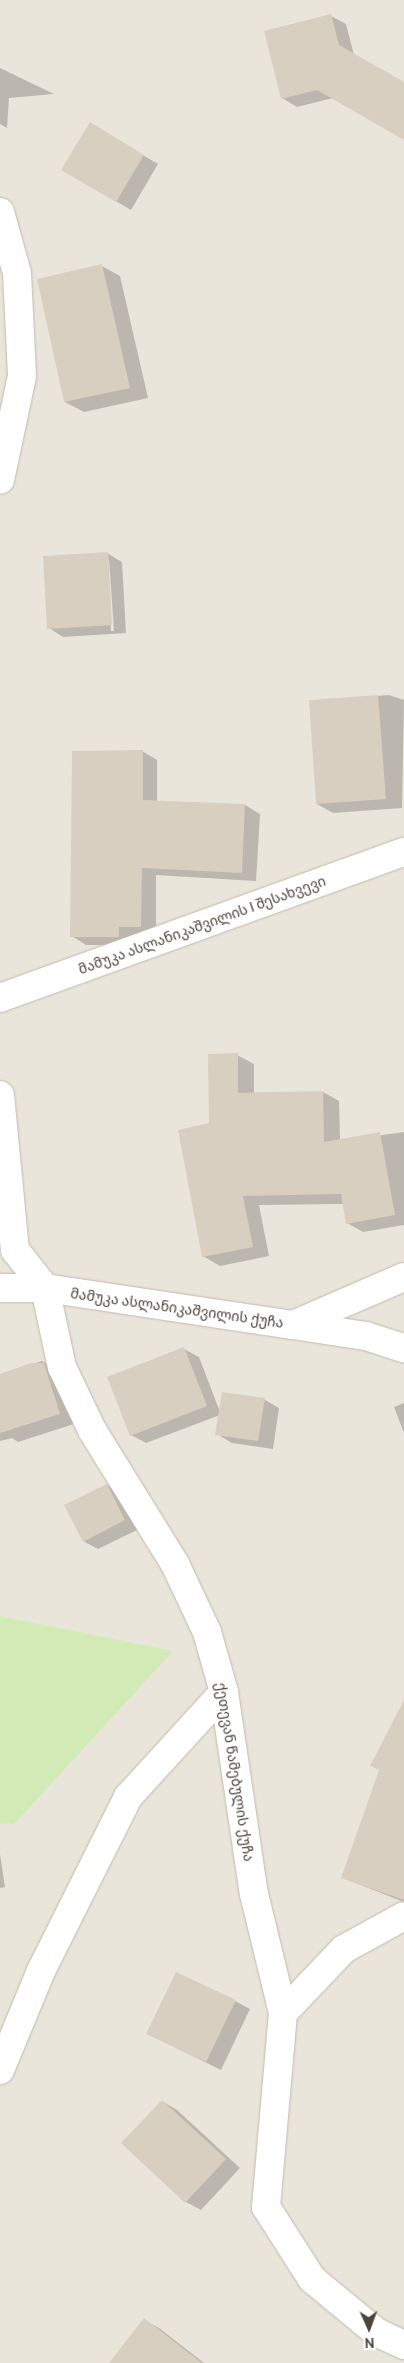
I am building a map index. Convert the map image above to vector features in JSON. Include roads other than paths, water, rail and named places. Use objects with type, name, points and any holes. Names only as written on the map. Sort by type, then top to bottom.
[{"type":"street","points":[[0,212],[17,273],[22,376],[0,480]]},
{"type":"street","name":"მამუკა ასლანიკაშვილის I შესახვევი","points":[[0,998],[404,852]]},
{"type":"street","name":"ქეთევან წამებულის ქუჩა","points":[[0,1095],[15,1250],[45,1288],[62,1367],[92,1430],[175,1564],[207,1632],[224,1692],[254,1894],[283,2013],[266,2207],[312,2278],[376,2332],[404,2345]]},
{"type":"street","name":"მამუკა ასლანიკაშვილის ქუჩა","points":[[0,1288],[45,1288],[293,1325],[404,1277]]},
{"type":"street","points":[[293,1325],[366,1336],[404,1348]]},
{"type":"street","points":[[0,2070],[41,1971],[128,1797],[224,1692]]},
{"type":"street","points":[[283,2013],[344,1949],[404,1916]]}]
